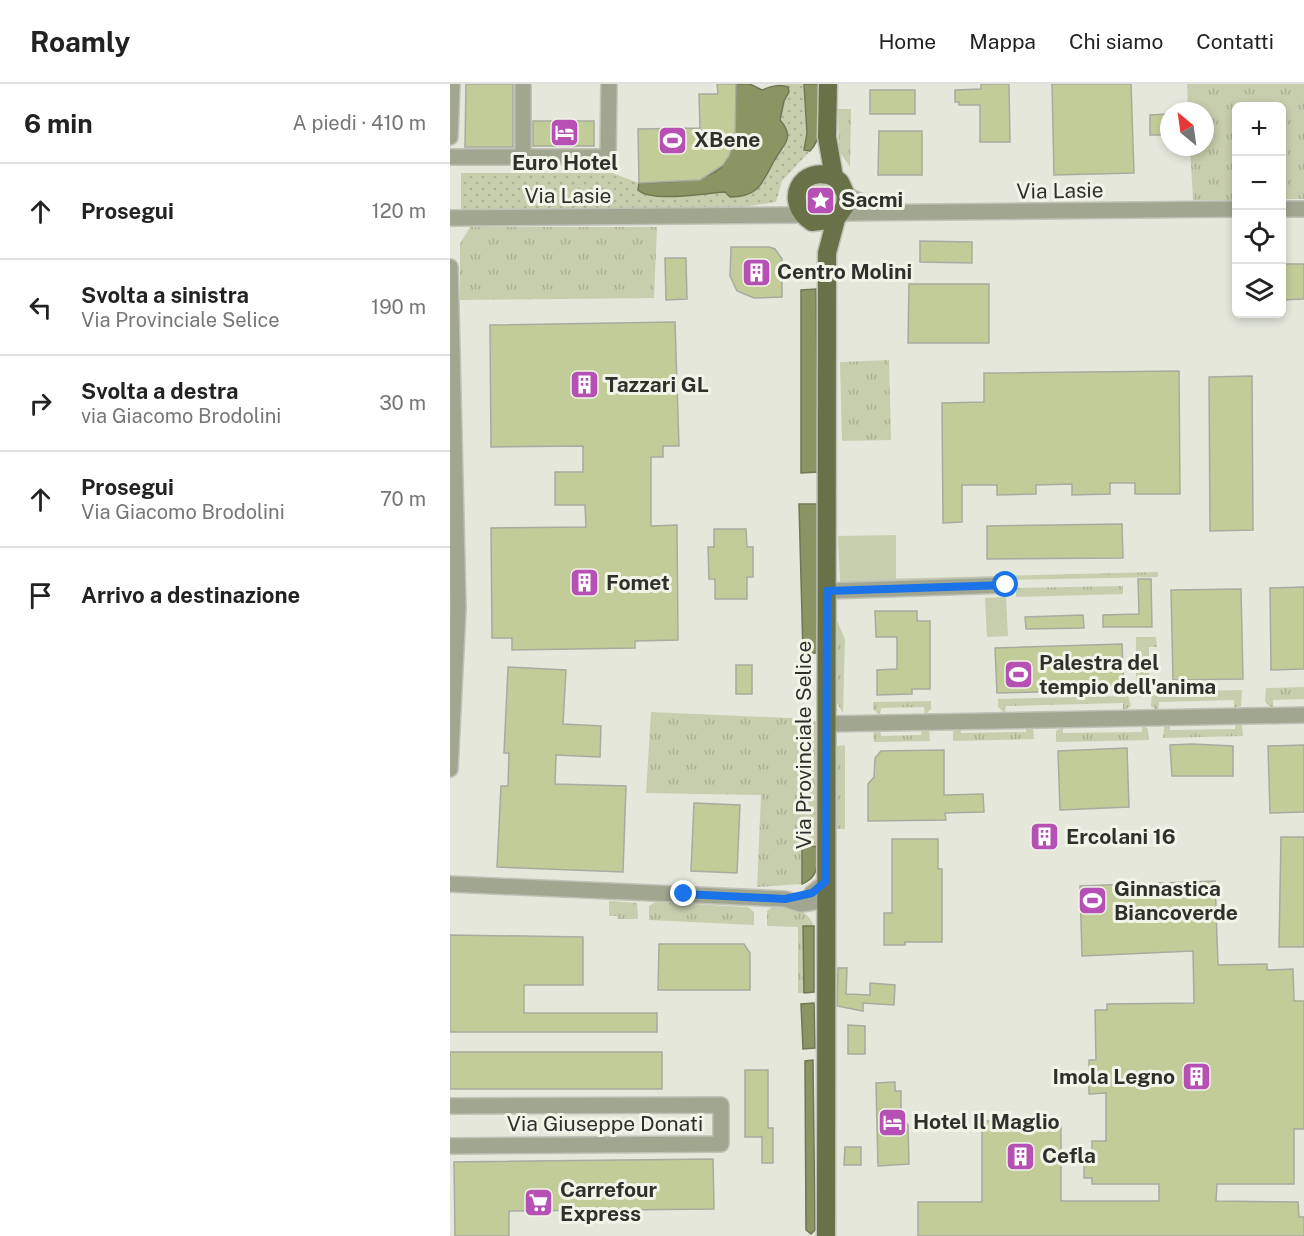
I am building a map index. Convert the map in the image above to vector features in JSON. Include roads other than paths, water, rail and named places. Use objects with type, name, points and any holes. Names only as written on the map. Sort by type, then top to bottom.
[{"type":"main road","points":[[828,84],[827,137],[834,177]]},
{"type":"main road","points":[[796,196],[798,188],[810,176],[827,137]]},
{"type":"main road","points":[[806,219],[841,209],[840,182],[826,174],[810,176]]},
{"type":"main road","name":"Via Provinciale Selice","points":[[796,196],[806,219],[827,253]]},
{"type":"main road","name":"Via Provinciale Selice","points":[[826,1236],[822,899],[827,724],[827,253],[841,209]]},
{"type":"street","points":[[450,137],[452,84]]},
{"type":"street","points":[[523,84],[523,158]]},
{"type":"street","points":[[450,157],[608,157],[609,84]]},
{"type":"street","name":"Via Lasie","points":[[757,214],[796,196]]},
{"type":"street","name":"Via Lasie","points":[[841,209],[885,213],[1232,210]]},
{"type":"street","points":[[1286,209],[1304,209]]},
{"type":"street","name":"Via Lasie","points":[[450,218],[757,214],[806,219]]},
{"type":"street","points":[[450,267],[458,608],[450,769]]},
{"type":"street","points":[[827,591],[1006,585]]},
{"type":"street","points":[[827,724],[1304,715]]},
{"type":"street","points":[[450,884],[822,899]]},
{"type":"street","name":"Via Giuseppe Donati","points":[[450,1106],[721,1106],[721,1144],[450,1146]]},
{"type":"waterway","points":[[809,685],[809,699]]},
{"type":"place","name":"Euro Hotel","points":[[565,132]]},
{"type":"place","name":"XBene","points":[[673,140]]},
{"type":"place","name":"Sacmi","points":[[820,200]]},
{"type":"place","name":"Centro Molini","points":[[756,272]]},
{"type":"place","name":"Tazzari GL","points":[[584,385]]},
{"type":"place","name":"Fomet","points":[[585,583]]},
{"type":"place","name":"Palestra del tempio dell'anima","points":[[1018,675]]},
{"type":"place","name":"Ercolani 16","points":[[1045,837]]},
{"type":"place","name":"Ginnastica Biancoverde","points":[[1093,901]]},
{"type":"place","name":"Imola Legno","points":[[1196,1077]]},
{"type":"place","name":"Hotel Il Maglio","points":[[892,1122]]},
{"type":"place","name":"Cefla","points":[[1021,1156]]},
{"type":"place","name":"Carrefour Express","points":[[539,1202]]}]
